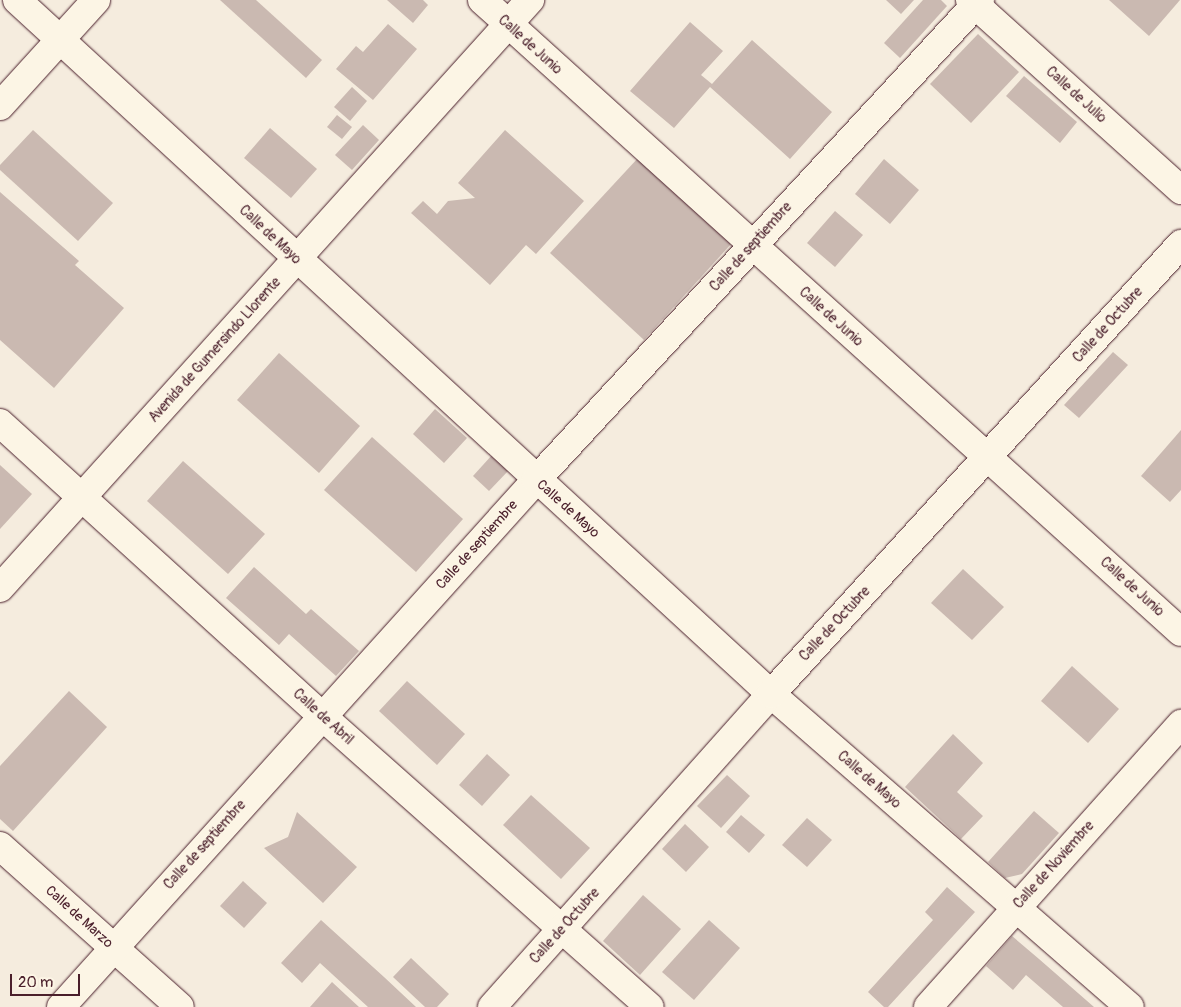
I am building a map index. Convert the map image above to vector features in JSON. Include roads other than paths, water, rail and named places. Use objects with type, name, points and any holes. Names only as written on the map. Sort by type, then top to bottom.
[{"type":"street","name":"Calle de Mayo","points":[[17,0],[61,38],[296,260],[771,694],[1130,1007]]},
{"type":"street","points":[[0,106],[96,0]]},
{"type":"street","name":"Calle de Junio","points":[[482,0],[1181,632]]},
{"type":"street","name":"Avenida de Gumersindo Llorente","points":[[0,588],[530,0]]},
{"type":"street","name":"Calle de Julio","points":[[975,2],[1181,190]]},
{"type":"street","name":"Calle de septiembre","points":[[61,1007],[536,480],[975,2]]},
{"type":"street","name":"Calle de Octubre","points":[[492,1007],[771,694],[1181,244]]},
{"type":"street","name":"Calle de Abril","points":[[0,423],[80,498],[322,716],[650,1007]]},
{"type":"street","name":"Calle de Noviembre","points":[[928,1007],[1015,907],[1181,724]]},
{"type":"street","name":"Calle de Marzo","points":[[0,846],[180,1007]]}]
